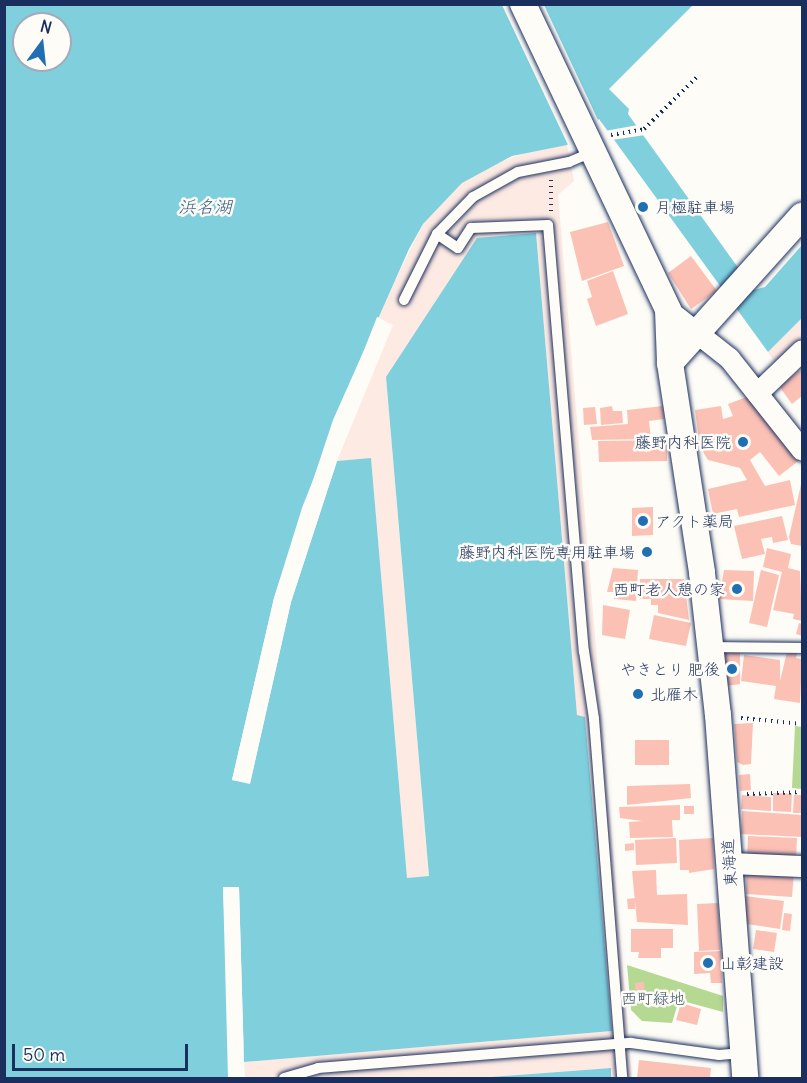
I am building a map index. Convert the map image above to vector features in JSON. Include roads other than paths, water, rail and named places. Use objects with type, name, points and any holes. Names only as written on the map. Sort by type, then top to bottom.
[{"type":"street","points":[[523,4],[595,141],[668,310],[729,358],[802,450]]},
{"type":"street","points":[[670,363],[802,216]]},
{"type":"street","name":"東海道","points":[[668,310],[670,363],[710,647],[745,1078]]},
{"type":"street","points":[[757,393],[802,350]]},
{"type":"street","points":[[729,863],[802,866]]},
{"type":"lane","points":[[404,300],[438,234],[473,197],[494,183],[518,172],[569,162],[595,141]]},
{"type":"lane","points":[[438,234],[458,248],[471,228],[548,225],[621,1044],[622,1078]]},
{"type":"lane","points":[[710,647],[802,648]]},
{"type":"lane","points":[[285,1078],[318,1068],[621,1044],[666,1045],[719,1055],[743,1053]]},
{"type":"water","name":"浜名湖","points":[[5,5],[693,5],[609,89],[629,109],[628,114],[754,290],[765,287],[802,245],[802,318],[768,352],[599,119],[567,145],[512,156],[462,183],[423,224],[409,249],[333,420],[274,598],[232,780],[250,783],[291,602],[337,461],[371,458],[407,878],[429,876],[386,377],[477,238],[536,233],[577,715],[585,717],[612,1031],[244,1062],[239,887],[223,887],[228,1078],[5,1078]]},
{"type":"water","points":[[611,1068],[611,1078],[478,1078]]},
{"type":"place","name":"月極駐車場","points":[[643,207]]},
{"type":"place","name":"藤野内科医院","points":[[743,442]]},
{"type":"place","name":"アクト薬局","points":[[643,521]]},
{"type":"place","name":"藤野内科医院専用駐車場","points":[[647,552]]},
{"type":"place","name":"西町老人憩の家","points":[[737,589]]},
{"type":"place","name":"やきとり 肥後","points":[[732,669]]},
{"type":"place","name":"北雁木","points":[[638,694]]},
{"type":"place","name":"山彰建設","points":[[708,963]]},
{"type":"park label","name":"西町緑地","points":[[653,998]]}]
